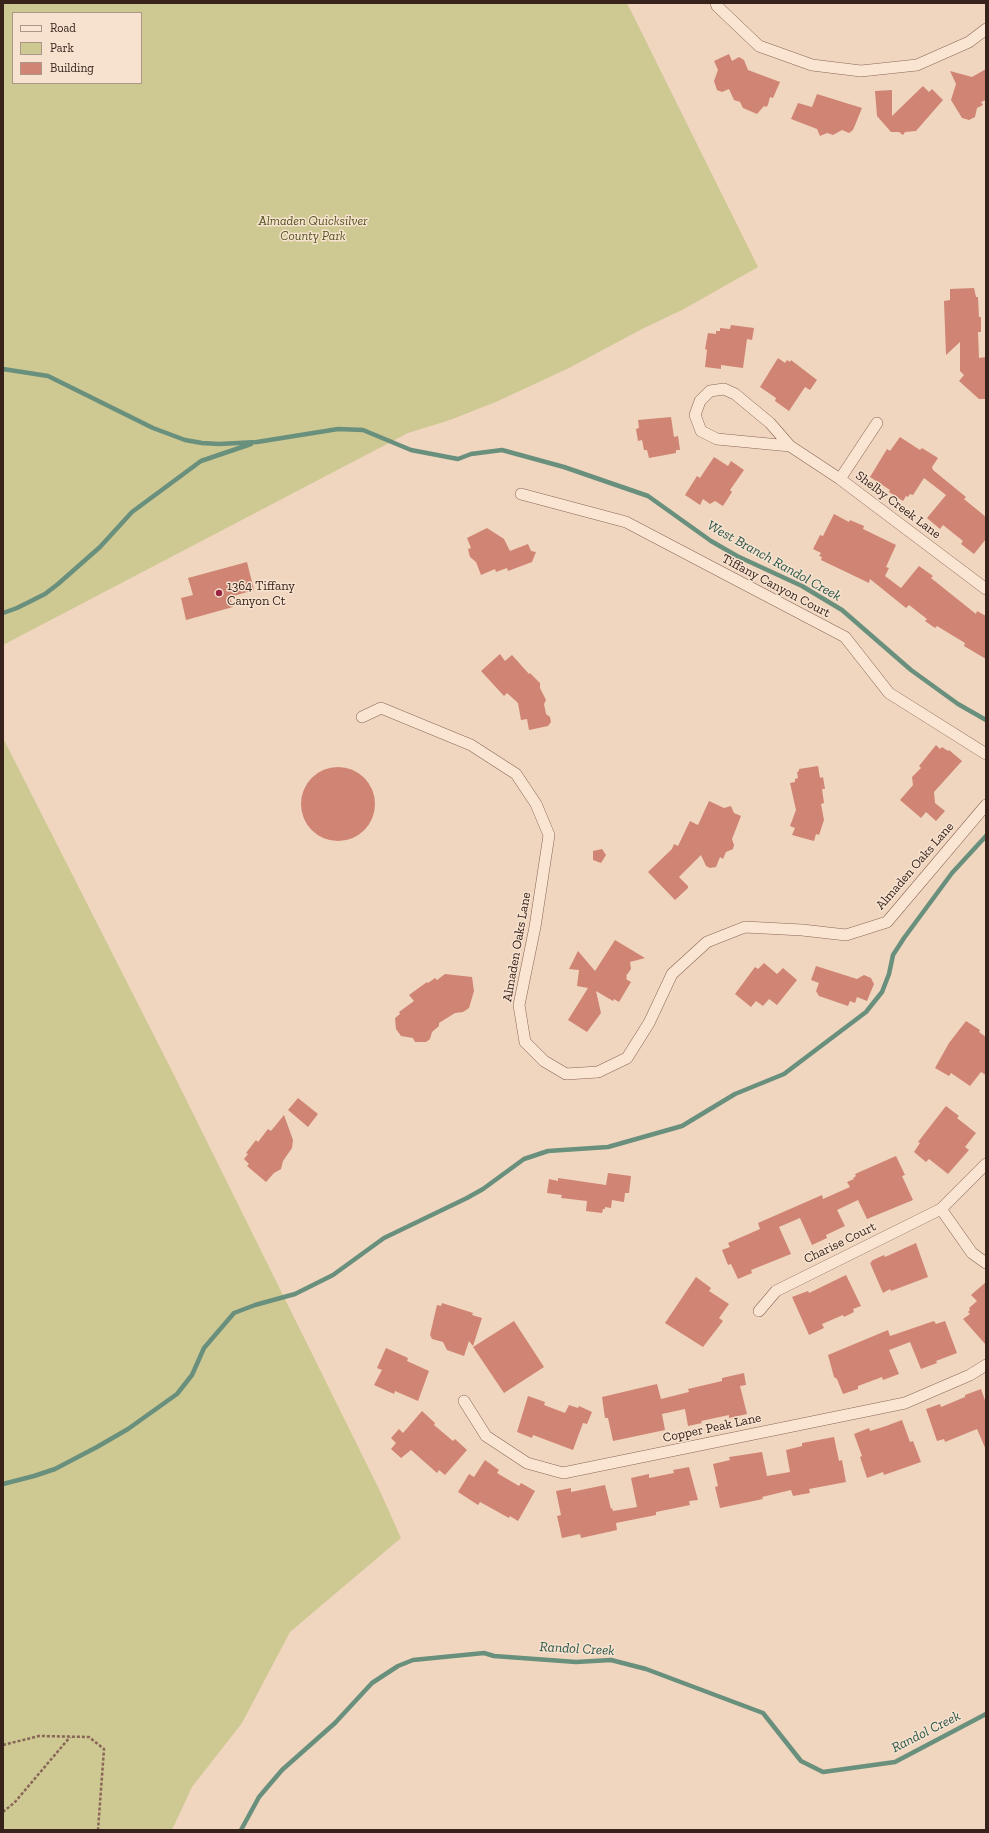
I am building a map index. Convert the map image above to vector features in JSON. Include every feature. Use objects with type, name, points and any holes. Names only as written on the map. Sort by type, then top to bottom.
[{"type":"street","points":[[716,3],[717,6],[759,46],[812,65],[861,71],[917,65],[969,42],[986,29]]},
{"type":"street","name":"Shelby Creek Lane","points":[[790,446],[717,439],[701,431],[695,415],[700,401],[710,391],[724,389],[735,394],[770,423],[790,446],[840,478],[986,589]]},
{"type":"street","points":[[840,478],[877,424]]},
{"type":"street","name":"Tiffany Canyon Court","points":[[521,494],[626,522],[845,637],[889,693],[986,754]]},
{"type":"street","name":"Almaden Oaks Lane","points":[[362,717],[381,708],[471,745],[516,774],[536,804],[549,835],[535,927],[519,1005],[525,1042],[544,1061],[566,1074],[598,1072],[627,1058],[649,1023],[672,974],[707,942],[746,927],[802,930],[846,935],[887,922],[986,805]]},
{"type":"street","name":"Charise Court","points":[[759,1311],[776,1291],[941,1209],[986,1164]]},
{"type":"street","points":[[941,1209],[972,1253],[986,1263]]},
{"type":"street","name":"Copper Peak Lane","points":[[464,1401],[486,1436],[527,1463],[563,1473],[905,1403],[970,1375],[986,1365]]},
{"type":"path","points":[[3,1745],[40,1736],[89,1737],[104,1748],[98,1830]]},
{"type":"path","points":[[3,1812],[15,1802],[70,1737]]},
{"type":"green space","name":"Almaden Quicksilver County Park","points":[[3,3],[627,3],[758,267],[684,309],[642,329],[569,368],[498,401],[450,420],[408,433],[3,645]]},
{"type":"green space","points":[[3,738],[172,1071],[379,1489],[401,1538],[290,1632],[242,1723],[192,1787],[172,1830],[3,1830]]},
{"type":"building","points":[[729,54],[732,61],[739,57],[744,60],[748,70],[780,82],[773,98],[770,97],[768,105],[766,107],[764,106],[757,114],[743,108],[740,102],[734,100],[729,89],[722,92],[717,90],[714,81],[718,70],[714,61]]},
{"type":"building","points":[[986,69],[986,100],[981,102],[983,105],[977,108],[975,117],[969,120],[962,118],[951,100],[956,84],[950,71],[972,77]]},
{"type":"building","points":[[923,86],[929,92],[932,89],[943,100],[916,131],[905,132],[903,135],[899,132],[891,132],[877,116],[875,91],[892,90],[892,116]]},
{"type":"building","points":[[817,94],[862,108],[853,130],[849,133],[842,130],[833,135],[827,133],[820,136],[817,129],[791,119],[798,103],[812,107]]},
{"type":"building","points":[[974,288],[976,297],[978,297],[979,317],[981,317],[981,332],[978,332],[979,358],[986,357],[986,399],[979,399],[959,381],[964,375],[960,371],[960,342],[946,355],[944,301],[950,300],[950,289]]},
{"type":"building","points":[[731,325],[754,328],[752,340],[747,339],[743,368],[721,365],[721,369],[705,367],[707,350],[705,349],[708,333],[716,334],[716,331],[720,331],[720,328],[730,329]]},
{"type":"building","points":[[778,358],[785,363],[787,360],[790,362],[791,360],[817,380],[810,390],[805,387],[789,411],[775,401],[776,398],[760,387]]},
{"type":"building","points":[[671,417],[674,437],[678,436],[680,450],[676,450],[676,453],[649,458],[647,450],[644,450],[642,440],[638,441],[636,429],[639,428],[638,420]]},
{"type":"building","points":[[900,437],[920,450],[922,448],[938,458],[932,467],[933,470],[966,497],[964,499],[986,517],[986,539],[974,554],[961,544],[963,541],[943,525],[940,529],[927,518],[946,495],[924,478],[913,495],[910,494],[908,497],[906,496],[903,501],[889,492],[890,490],[870,477],[887,449],[890,451]]},
{"type":"building","points":[[714,457],[728,466],[731,461],[744,470],[730,490],[732,492],[723,506],[715,501],[710,504],[703,499],[700,505],[685,495],[697,476],[700,478]]},
{"type":"building","points":[[834,514],[849,522],[850,520],[864,526],[863,529],[896,545],[886,567],[889,568],[885,576],[901,588],[919,566],[933,576],[931,578],[976,614],[977,611],[986,616],[986,659],[964,646],[965,643],[937,626],[935,628],[925,621],[927,619],[909,605],[906,608],[870,579],[869,583],[821,560],[822,557],[819,556],[821,553],[813,549],[820,535],[823,536]]},
{"type":"building","points":[[487,528],[504,539],[510,551],[528,544],[531,551],[536,552],[532,562],[508,571],[507,568],[496,572],[495,569],[481,575],[476,562],[470,557],[468,549],[471,548],[467,538]]},
{"type":"building","name":"1364 Tiffany Canyon Ct","points":[[247,562],[254,590],[230,597],[233,607],[186,620],[181,598],[193,595],[188,578]]},
{"type":"building","points":[[500,654],[505,661],[512,655],[529,674],[530,673],[540,683],[540,688],[546,700],[544,704],[546,714],[550,717],[551,722],[548,726],[529,730],[527,719],[521,720],[518,703],[507,693],[504,696],[481,671]]},
{"type":"building","points":[[936,745],[940,749],[942,747],[948,751],[949,750],[962,761],[934,792],[935,803],[945,811],[936,821],[926,812],[921,818],[900,800],[913,785],[912,777],[921,768],[919,766]]},
{"type":"building","points":[[818,766],[820,778],[823,777],[825,789],[822,789],[824,803],[821,804],[824,820],[819,835],[816,834],[814,841],[792,835],[795,828],[790,826],[796,810],[790,783],[795,782],[795,779],[798,778],[797,772],[799,769]]},
{"type":"building","points":[[338,767],[352,770],[364,778],[372,790],[375,804],[372,818],[364,830],[352,838],[338,841],[324,838],[312,830],[304,818],[301,804],[304,790],[312,778],[324,770]]},
{"type":"building","points":[[709,801],[724,808],[731,806],[734,813],[741,816],[732,839],[734,845],[733,849],[726,852],[723,859],[720,857],[716,867],[710,868],[706,866],[701,855],[679,877],[688,886],[688,888],[675,900],[648,872],[672,849],[674,844],[678,846],[690,821],[698,825]]},
{"type":"building","points":[[602,849],[606,855],[601,863],[593,860],[593,851]]},
{"type":"building","points":[[615,940],[645,958],[630,962],[631,969],[626,976],[626,979],[631,982],[619,1002],[614,999],[613,1001],[596,991],[601,1013],[587,1032],[568,1020],[588,988],[577,986],[579,970],[569,969],[578,951],[595,971]]},
{"type":"building","points":[[764,963],[777,974],[783,968],[797,980],[777,1005],[769,999],[763,1006],[756,1001],[751,1007],[735,994],[755,967],[758,969]]},
{"type":"building","points":[[816,966],[857,979],[864,975],[871,978],[874,984],[867,1001],[857,997],[855,1003],[850,1001],[848,1006],[819,996],[816,991],[819,983],[811,980]]},
{"type":"building","points":[[445,974],[472,977],[474,991],[469,1008],[463,1012],[455,1013],[439,1023],[439,1026],[432,1032],[430,1039],[426,1042],[415,1042],[413,1038],[401,1036],[396,1029],[395,1018],[400,1014],[399,1012],[414,1001],[409,995],[427,982],[428,983],[435,978],[437,980]]},
{"type":"building","points":[[966,1021],[980,1030],[979,1032],[986,1037],[986,1075],[981,1072],[970,1086],[951,1073],[949,1076],[935,1068],[949,1043]]},
{"type":"building","points":[[298,1098],[318,1114],[308,1127],[288,1110]]},
{"type":"building","points":[[946,1106],[959,1116],[957,1118],[976,1133],[965,1147],[969,1150],[948,1174],[929,1159],[926,1162],[914,1152],[920,1143],[918,1142]]},
{"type":"building","points":[[284,1115],[293,1140],[292,1148],[283,1161],[281,1169],[274,1173],[266,1182],[247,1166],[249,1164],[244,1159],[248,1154],[246,1153],[256,1140],[258,1142],[268,1129],[271,1131]]},
{"type":"building","points":[[896,1156],[905,1175],[902,1176],[913,1200],[867,1219],[858,1200],[837,1210],[845,1226],[826,1235],[827,1238],[812,1245],[800,1218],[779,1227],[791,1254],[751,1270],[752,1273],[738,1279],[731,1264],[728,1265],[722,1250],[730,1247],[728,1243],[760,1229],[758,1223],[822,1195],[823,1199],[850,1187],[847,1182],[854,1179],[853,1178],[856,1176],[855,1174]]},
{"type":"building","points":[[608,1173],[631,1176],[629,1193],[625,1193],[624,1202],[612,1200],[611,1208],[605,1207],[602,1213],[586,1211],[587,1201],[561,1198],[562,1195],[547,1193],[549,1179],[558,1181],[558,1178],[606,1185]]},
{"type":"building","points":[[916,1243],[928,1277],[891,1291],[890,1289],[883,1293],[870,1263],[872,1262],[871,1261],[884,1255],[885,1257]]},
{"type":"building","points":[[846,1275],[861,1306],[853,1309],[854,1312],[844,1317],[843,1315],[822,1324],[824,1328],[809,1335],[792,1297],[808,1291],[809,1293]]},
{"type":"building","points":[[696,1277],[711,1288],[709,1291],[729,1304],[719,1318],[723,1321],[703,1347],[665,1323]]},
{"type":"building","points":[[986,1282],[986,1345],[963,1319],[970,1314],[968,1312],[970,1310],[969,1308],[977,1301],[971,1295]]},
{"type":"building","points":[[442,1303],[473,1313],[472,1315],[482,1318],[473,1346],[469,1341],[464,1356],[447,1350],[443,1342],[432,1339],[430,1335],[437,1305],[441,1306]]},
{"type":"building","points":[[514,1321],[544,1367],[504,1393],[473,1347]]},
{"type":"building","points":[[934,1321],[936,1324],[945,1321],[957,1353],[936,1361],[937,1363],[921,1369],[910,1342],[889,1350],[899,1374],[883,1380],[882,1377],[858,1386],[858,1389],[843,1394],[837,1379],[834,1377],[828,1355],[888,1330],[890,1336]]},
{"type":"building","points":[[386,1348],[408,1358],[407,1361],[429,1371],[418,1401],[395,1391],[394,1394],[374,1385],[382,1370],[377,1368]]},
{"type":"building","points":[[744,1373],[746,1385],[740,1386],[747,1414],[729,1418],[729,1415],[701,1421],[702,1423],[688,1426],[685,1409],[662,1414],[665,1430],[613,1441],[608,1418],[605,1418],[602,1397],[657,1384],[661,1399],[689,1392],[688,1389],[722,1381],[722,1378]]},
{"type":"building","points":[[981,1389],[986,1403],[986,1450],[977,1429],[945,1442],[944,1439],[937,1441],[926,1409],[940,1404],[941,1407]]},
{"type":"building","points":[[528,1396],[545,1402],[544,1405],[565,1413],[569,1405],[578,1408],[579,1406],[592,1412],[587,1424],[583,1423],[573,1450],[533,1435],[532,1438],[517,1432]]},
{"type":"building","points":[[422,1411],[435,1423],[434,1425],[453,1441],[455,1439],[467,1450],[445,1475],[439,1470],[437,1473],[411,1450],[401,1458],[391,1449],[396,1443],[391,1438],[399,1429],[403,1433]]},
{"type":"building","points":[[902,1420],[910,1442],[913,1441],[921,1462],[884,1475],[883,1472],[867,1478],[860,1457],[862,1456],[854,1434],[869,1428],[870,1431]]},
{"type":"building","points":[[834,1437],[839,1461],[842,1460],[846,1482],[809,1489],[810,1493],[793,1496],[791,1490],[762,1497],[763,1499],[720,1508],[715,1487],[718,1486],[713,1464],[730,1460],[729,1457],[762,1452],[767,1476],[790,1472],[786,1450],[802,1446],[802,1443]]},
{"type":"building","points":[[485,1460],[499,1470],[497,1473],[519,1486],[521,1483],[535,1491],[518,1521],[510,1516],[509,1518],[480,1502],[478,1505],[458,1492],[469,1474],[474,1477]]},
{"type":"building","points":[[689,1467],[698,1500],[689,1501],[690,1505],[656,1512],[656,1515],[616,1523],[617,1530],[581,1538],[580,1534],[562,1538],[557,1516],[561,1515],[556,1491],[571,1488],[571,1492],[605,1485],[611,1509],[612,1508],[613,1511],[637,1507],[631,1478],[649,1474],[649,1478],[674,1473],[673,1470]]},
{"type":"waterway","name":"West Branch Randol Creek","points":[[3,369],[48,376],[153,428],[185,440],[219,444],[257,442],[338,429],[363,430],[411,450],[458,459],[471,454],[502,450],[564,467],[648,496],[711,541],[737,556],[802,586],[842,610],[911,670],[958,704],[986,720]]},
{"type":"waterway","points":[[3,613],[17,608],[45,594],[100,547],[132,512],[201,461],[251,444]]},
{"type":"waterway","points":[[3,1484],[55,1469],[128,1429],[177,1394],[192,1375],[204,1348],[234,1313],[255,1305],[295,1294],[333,1275],[384,1238],[483,1189],[524,1159],[548,1151],[608,1147],[682,1126],[735,1094],[784,1074],[866,1012],[882,992],[889,974],[893,955],[904,938],[952,873],[986,836]]},
{"type":"waterway","name":"Randol Creek","points":[[241,1830],[259,1797],[282,1770],[335,1723],[372,1683],[398,1666],[413,1660],[484,1653],[494,1656],[576,1662],[611,1660],[646,1669],[763,1713],[801,1761],[823,1772],[895,1762],[986,1714]]},
{"type":"place","name":"1364 Tiffany Canyon Ct","points":[[219,593]]}]
